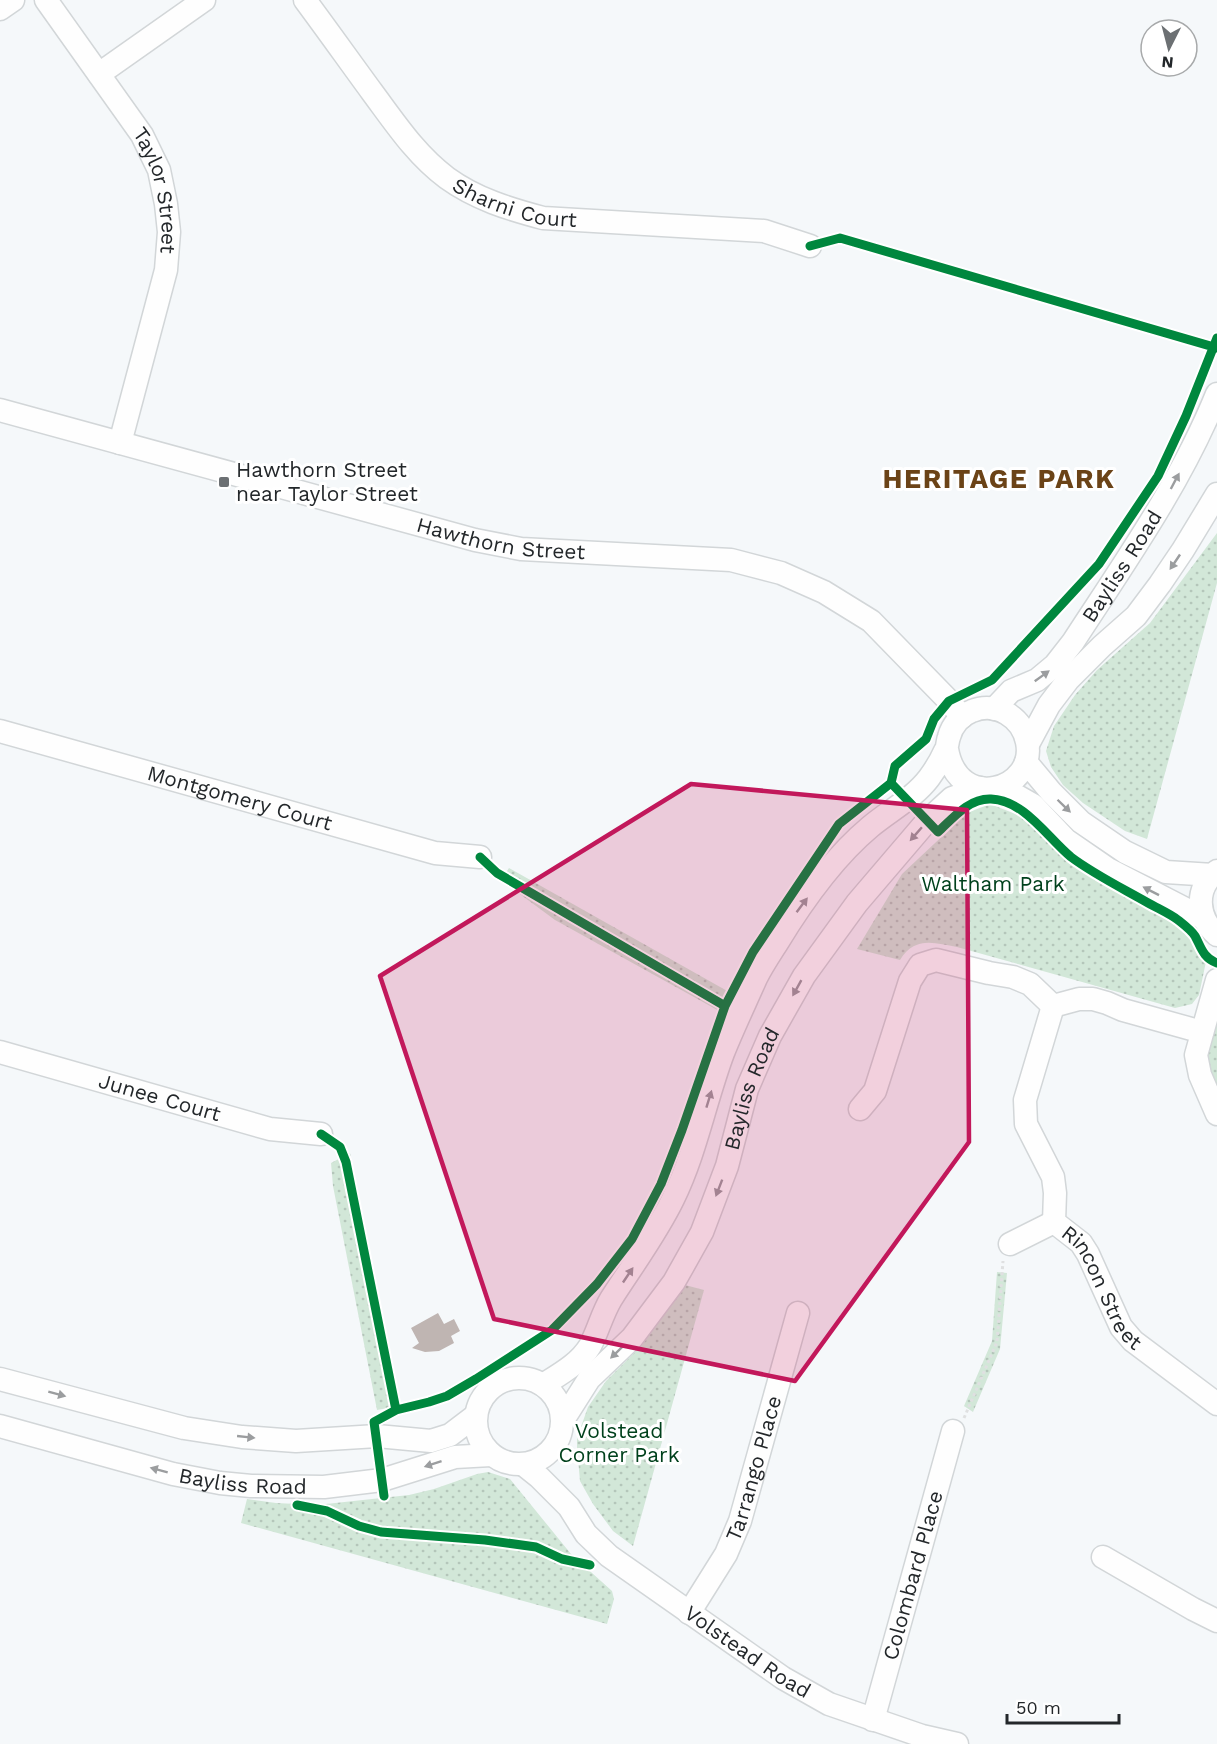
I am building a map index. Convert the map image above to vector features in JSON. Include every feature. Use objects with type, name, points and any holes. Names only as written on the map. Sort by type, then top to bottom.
[{"type":"street","points":[[0,9],[13,0]]},
{"type":"street","name":"Taylor Street","points":[[46,0],[142,135],[159,170],[166,204],[169,232],[166,270],[120,443]]},
{"type":"street","points":[[99,74],[204,0]]},
{"type":"street","name":"Sharni Court","points":[[305,0],[420,154],[448,178],[480,198],[543,218],[764,231],[810,246]]},
{"type":"street","name":"Bayliss Road","points":[[994,709],[1011,691],[1038,680],[1055,665],[1073,642],[1172,487],[1207,419],[1217,394]]},
{"type":"street","name":"Hawthorn Street","points":[[0,410],[475,540],[521,549],[730,560],[781,573],[824,592],[871,621],[962,717]]},
{"type":"street","name":"Bayliss Road","points":[[0,1426],[173,1473],[220,1483],[251,1486],[324,1487],[382,1480],[454,1457],[491,1455],[501,1461],[524,1465],[546,1456],[554,1448],[561,1429],[589,1379],[632,1338],[674,1282],[702,1232],[727,1166],[747,1089],[770,1036],[804,976],[857,903],[927,821],[952,798],[1012,781],[1020,772],[1049,705],[1068,680],[1136,616],[1183,550],[1217,494]]},
{"type":"street","points":[[962,717],[983,708],[1007,713],[1017,721],[1024,732],[1027,753],[1051,792],[1081,822],[1125,852],[1166,872],[1215,873]]},
{"type":"street","name":"Bayliss Road","points":[[0,1378],[184,1428],[242,1437],[296,1441],[377,1436],[431,1441],[450,1435],[475,1416],[488,1390],[500,1382],[514,1378],[529,1379],[543,1384],[569,1369],[589,1347],[612,1298],[641,1255],[673,1199],[694,1149],[723,1053],[758,974],[793,916],[829,869],[868,828],[928,780],[947,749],[951,731],[962,717]]},
{"type":"street","name":"Montgomery Court","points":[[0,731],[435,852],[480,857]]},
{"type":"street","points":[[947,749],[949,762],[956,774],[967,783],[990,787],[1033,805],[1066,840],[1108,869],[1210,927]]},
{"type":"street","points":[[1210,927],[1200,907],[1201,895],[1205,884],[1215,873]]},
{"type":"street","points":[[860,1109],[874,1091],[910,981],[920,965],[936,960],[1013,977],[1029,984],[1053,1006],[1079,999],[1093,999],[1123,1010],[1202,1032]]},
{"type":"street","points":[[1217,980],[1196,1055],[1200,1076],[1217,1114]]},
{"type":"street","name":"Rincon Street","points":[[1053,1006],[1025,1100],[1026,1124],[1053,1177],[1054,1222],[1081,1243],[1121,1327],[1133,1341],[1217,1404]]},
{"type":"street","name":"Junee Court","points":[[0,1052],[270,1129],[321,1134]]},
{"type":"street","points":[[1010,1245],[1054,1222]]},
{"type":"street","name":"Tarrango Place","points":[[689,1613],[726,1554],[740,1521],[798,1313]]},
{"type":"street","points":[[543,1384],[560,1406],[561,1429]]},
{"type":"street","points":[[475,1416],[476,1430],[481,1444],[491,1455]]},
{"type":"street","name":"Volstead Road","points":[[561,1429],[555,1463],[569,1507]]},
{"type":"street","name":"Colombard Place","points":[[873,1720],[953,1431]]},
{"type":"street","name":"Volstead Road","points":[[524,1465],[569,1507],[586,1534],[609,1556],[783,1678],[829,1704],[922,1736],[957,1744]]},
{"type":"street","points":[[1103,1557],[1217,1621]]},
{"type":"path","points":[[953,1431],[967,1415],[997,1342],[1003,1262],[1010,1245]]},
{"type":"highlighted area","points":[[691,784],[967,810],[969,1142],[795,1381],[494,1319],[380,976]]},
{"type":"green space","points":[[1217,533],[1217,583],[1147,839],[1125,831],[1083,803],[1063,785],[1051,767],[1046,751],[1054,726],[1075,695],[1097,670],[1150,623]]},
{"type":"green space","name":"Waltham Park","points":[[990,804],[1023,817],[1073,863],[1175,922],[1208,952],[1199,995],[1192,1004],[1175,1008],[940,944],[919,944],[906,952],[900,960],[857,949],[902,874],[967,813]]},
{"type":"green space","points":[[509,868],[729,992],[721,1012],[555,920],[501,880]]},
{"type":"green space","points":[[1217,1013],[1217,1094],[1206,1070],[1205,1048]]},
{"type":"green space","points":[[350,1153],[399,1406],[377,1410],[333,1186],[331,1163]]},
{"type":"green space","points":[[997,1272],[1007,1273],[1000,1349],[973,1412],[964,1406],[992,1341]]},
{"type":"green space","name":"Volstead Corner Park","points":[[685,1285],[704,1290],[633,1546],[613,1531],[593,1504],[580,1481],[577,1438],[588,1407],[606,1381],[642,1345]]},
{"type":"green space","name":"Volstead Corner Park","points":[[488,1472],[510,1479],[571,1554],[612,1591],[614,1599],[607,1624],[241,1523],[247,1499],[317,1505],[409,1495]]},
{"type":"building","points":[[438,1313],[444,1324],[454,1319],[460,1331],[451,1336],[454,1343],[439,1351],[425,1352],[412,1348],[419,1343],[411,1328]]},
{"type":"cycle path","points":[[810,246],[840,238],[1217,348]]},
{"type":"cycle path","points":[[384,1496],[374,1422],[396,1410],[447,1396],[552,1330],[597,1284],[632,1239],[661,1184],[725,1006],[753,952],[839,824],[891,783],[895,766],[926,739],[934,719],[949,701],[992,680],[1099,564],[1158,476],[1186,416],[1217,338]]},
{"type":"cycle path","points":[[891,783],[938,832],[962,810],[976,802],[991,799],[1014,806],[1034,821],[1080,864],[1178,920],[1193,934],[1205,955],[1217,963]]},
{"type":"cycle path","points":[[480,857],[497,873],[725,1006]]},
{"type":"cycle path","points":[[321,1134],[340,1147],[346,1162],[396,1410]]},
{"type":"cycle path","points":[[297,1505],[327,1511],[359,1526],[381,1532],[485,1540],[536,1547],[562,1559],[590,1565]]},
{"type":"place","name":"Hawthorn Street near Taylor Street","points":[[224,482]]},
{"type":"district","name":"HERITAGE PARK","points":[[999,479]]}]
